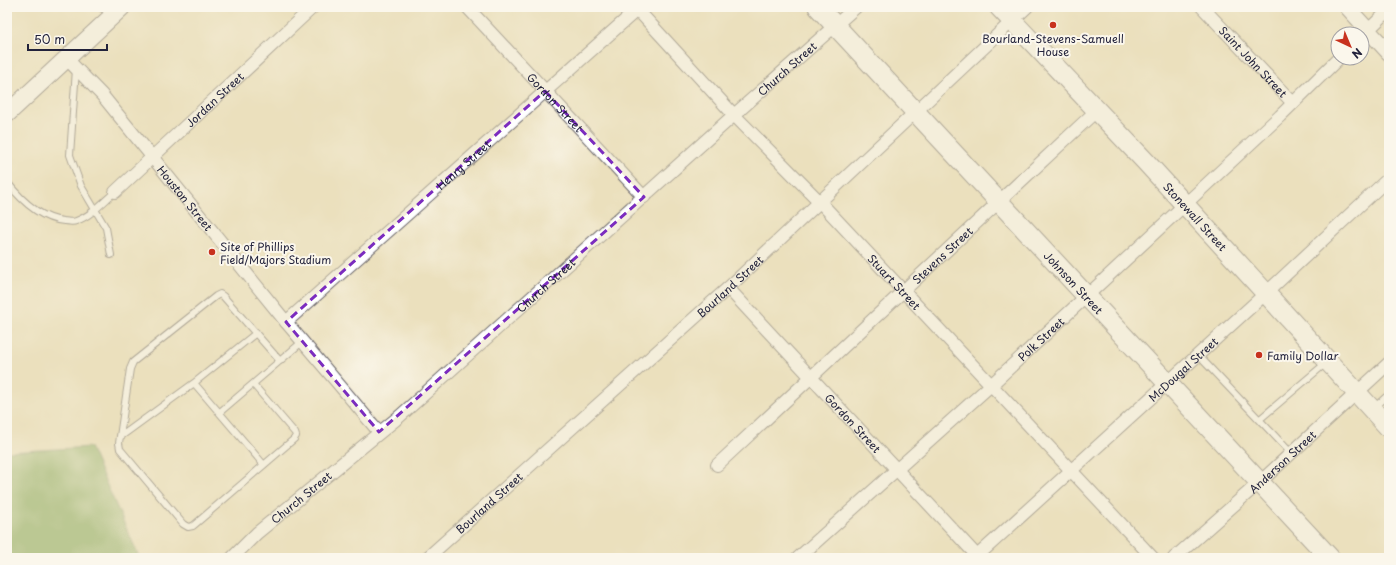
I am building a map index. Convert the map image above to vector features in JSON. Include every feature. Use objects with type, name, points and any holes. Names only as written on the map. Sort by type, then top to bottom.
[{"type":"main road","name":"Johnson Street","points":[[818,7],[1330,558]]},
{"type":"main road","name":"Stonewall Street","points":[[999,7],[1389,428]]},
{"type":"main road","points":[[7,114],[71,63],[111,10]]},
{"type":"street","name":"Jordan Street","points":[[115,192],[313,7]]},
{"type":"street","name":"Gordon Street","points":[[467,7],[644,197]]},
{"type":"street","name":"Church Street","points":[[232,558],[257,533],[400,416],[856,7]]},
{"type":"street","name":"Bourland Street","points":[[427,558],[728,288],[1027,7]]},
{"type":"street","name":"Saint John Street","points":[[1202,7],[1293,103],[1280,116]]},
{"type":"street","points":[[1347,7],[1360,26]]},
{"type":"street","name":"Henry Street","points":[[286,322],[637,8]]},
{"type":"street","name":"Stuart Street","points":[[637,8],[734,115],[820,202],[1153,558]]},
{"type":"street","points":[[1370,28],[1389,10]]},
{"type":"street","points":[[1370,37],[1389,53]]},
{"type":"street","name":"Houston Street","points":[[71,63],[102,95],[302,342],[379,432]]},
{"type":"street","points":[[1293,103],[1331,66]]},
{"type":"street","name":"Stevens Street","points":[[718,465],[1096,111]]},
{"type":"street","name":"Polk Street","points":[[798,558],[812,554],[897,469],[991,385],[1280,116]]},
{"type":"street","name":"McDougal Street","points":[[978,557],[1265,294],[1389,178]]},
{"type":"street","name":"Gordon Street","points":[[728,288],[978,557]]},
{"type":"street","name":"Anderson Street","points":[[1174,558],[1260,482],[1389,363]]},
{"type":"lane","points":[[71,63],[70,154],[81,186],[106,228],[110,255]]},
{"type":"lane","points":[[7,182],[19,197],[38,212],[54,220],[75,222],[95,210],[115,192]]},
{"type":"lane","points":[[253,384],[296,436],[193,526],[188,527],[120,449],[119,443],[130,368],[133,362],[220,294],[280,361]]},
{"type":"lane","points":[[120,437],[194,383],[256,333]]},
{"type":"lane","points":[[220,412],[302,342]]},
{"type":"lane","points":[[1198,355],[1291,453]]},
{"type":"lane","points":[[1260,419],[1328,362]]},
{"type":"lane","points":[[194,383],[264,465]]},
{"type":"lane","points":[[1372,410],[1386,396],[1389,399]]},
{"type":"highlighted area","points":[[545,91],[644,197],[379,432],[286,322]]},
{"type":"green space","points":[[90,447],[141,558],[7,558],[7,452]]},
{"type":"place","name":"Bourland-Stevens-Samuell House","points":[[1053,25]]},
{"type":"place","name":"Site of Phillips Field/Majors Stadium","points":[[212,252]]},
{"type":"place","name":"Family Dollar","points":[[1259,355]]}]
